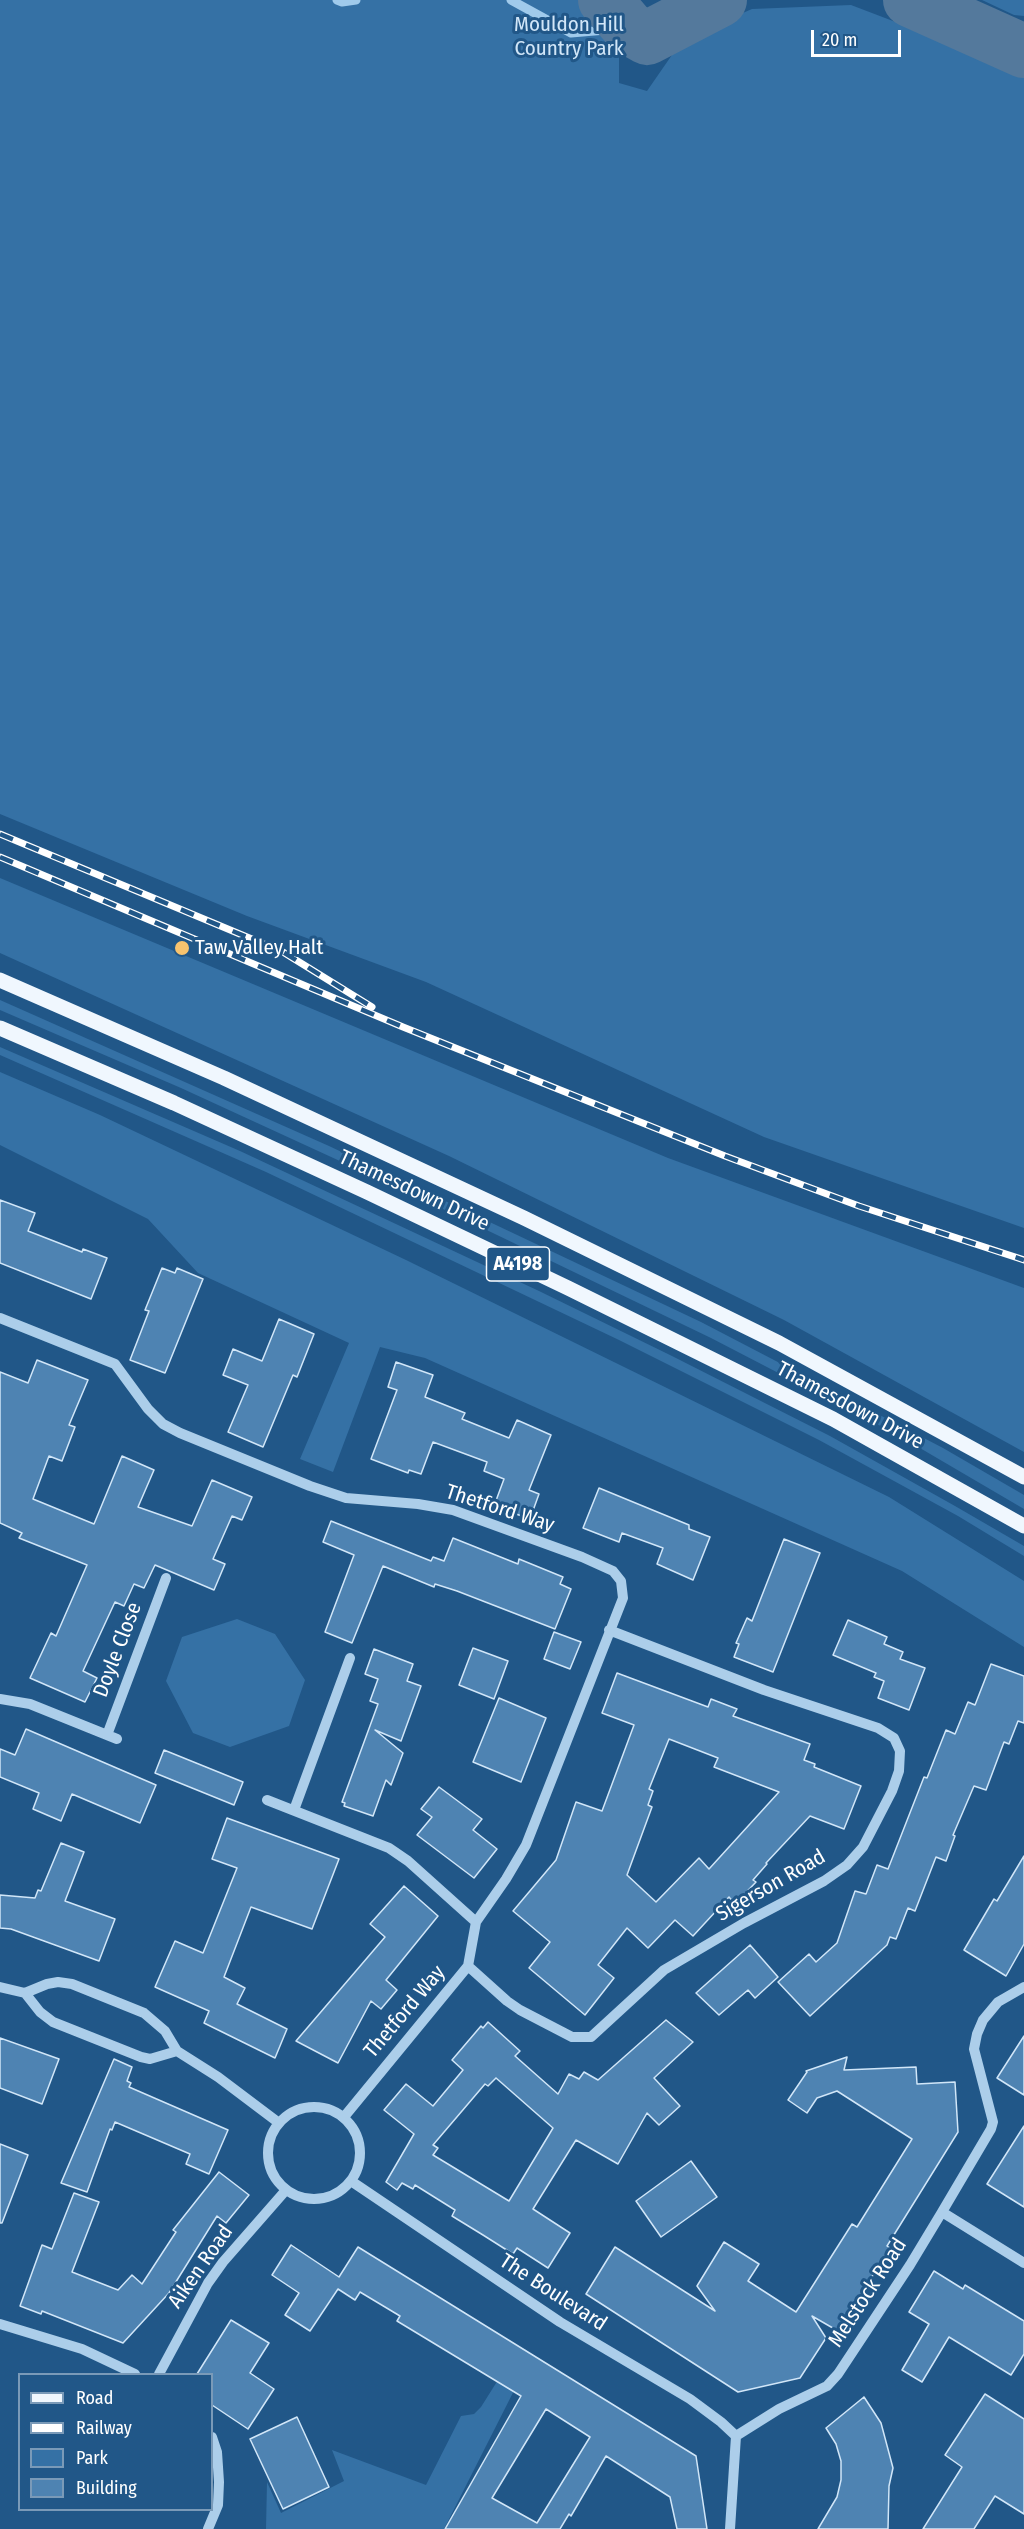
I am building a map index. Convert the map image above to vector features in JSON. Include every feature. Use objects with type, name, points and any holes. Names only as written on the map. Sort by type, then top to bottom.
[{"type":"main road","name":"Thamesdown Drive","points":[[0,980],[312,1118],[534,1223],[779,1343],[1024,1477]]},
{"type":"main road","name":"Thamesdown Drive","points":[[0,1028],[174,1103],[568,1288],[833,1419],[1024,1526]]},
{"type":"street","name":"Thetford Way","points":[[0,1318],[114,1364],[163,1424],[213,1446],[310,1486],[346,1498],[418,1504],[453,1510],[542,1542],[613,1571],[621,1581],[622,1598],[526,1845],[476,1922],[468,1966],[344,2117]]},
{"type":"street","name":"Doyle Close","points":[[0,1699],[30,1704],[112,1737],[166,1578]]},
{"type":"street","name":"Sigerson Road","points":[[468,1966],[520,2010],[572,2037],[591,2037],[664,1970],[753,1918],[824,1881],[847,1865],[863,1847],[892,1791],[899,1771],[900,1751],[894,1738],[878,1728],[764,1690],[609,1630]]},
{"type":"street","points":[[294,1810],[350,1658]]},
{"type":"street","points":[[267,1800],[400,1854],[476,1922]]},
{"type":"street","points":[[0,1987],[25,1993],[46,1984],[57,1982],[72,1984],[152,2017],[165,2031],[177,2051],[218,2077],[279,2123]]},
{"type":"street","name":"Melstock Road","points":[[736,2436],[779,2409],[827,2386],[838,2374],[910,2265],[992,2129],[993,2122],[975,2049],[977,2034],[983,2020],[998,2002],[1024,1987]]},
{"type":"street","points":[[25,1993],[40,2012],[53,2022],[141,2057],[150,2059],[177,2051]]},
{"type":"street","points":[[311,2106],[329,2109],[344,2117],[352,2125],[360,2143],[359,2163],[351,2181],[337,2193],[320,2199],[302,2198],[286,2190],[274,2176],[268,2158],[269,2139],[279,2123],[293,2111],[311,2106]]},
{"type":"street","name":"The Boulevard","points":[[351,2181],[560,2322],[690,2400],[736,2436]]},
{"type":"street","name":"Aiken Road","points":[[160,2373],[180,2332],[213,2276],[286,2190]]},
{"type":"street","points":[[942,2212],[1024,2263]]},
{"type":"street","points":[[0,2324],[82,2349],[133,2373]]},
{"type":"street","points":[[730,2529],[736,2436]]},
{"type":"street","points":[[208,2529],[218,2505],[219,2482],[213,2442]]},
{"type":"green space","name":"Mouldon Hill Country Park","points":[[0,0],[587,0],[619,43],[619,83],[647,91],[683,39],[752,9],[851,5],[1024,71],[1024,1228],[764,1137],[426,982],[247,916],[0,814]]},
{"type":"green space","points":[[982,0],[1024,0],[1024,16],[1014,15]]},
{"type":"green space","points":[[0,878],[668,1158],[1024,1288],[1024,1452],[784,1320],[449,1156],[0,953]]},
{"type":"green space","points":[[0,1000],[329,1146],[701,1322],[943,1448],[1024,1495],[1024,1509],[896,1434],[711,1338],[416,1196],[181,1088],[0,1010]]},
{"type":"green space","points":[[0,1047],[240,1151],[672,1356],[830,1436],[955,1506],[1024,1546],[1024,1556],[958,1516],[819,1440],[619,1340],[266,1172],[0,1055]]},
{"type":"green space","points":[[0,1072],[100,1115],[406,1260],[889,1497],[1024,1581],[1024,1647],[902,1571],[425,1358],[380,1347],[333,1472],[300,1459],[349,1343],[198,1273],[148,1219],[0,1145]]},
{"type":"green space","points":[[237,1619],[275,1634],[305,1680],[289,1726],[230,1747],[193,1733],[166,1681],[182,1637]]},
{"type":"green space","points":[[525,2349],[530,2355],[529,2361],[444,2529],[266,2529],[267,2482],[281,2513],[344,2481],[332,2450],[426,2485],[461,2416],[474,2414],[481,2407],[515,2353]]},
{"type":"building","points":[[0,1200],[35,1213],[28,1231],[82,1252],[83,1249],[107,1258],[91,1299],[0,1263]]},
{"type":"building","points":[[162,1268],[175,1273],[177,1268],[203,1279],[165,1373],[130,1360],[149,1311],[145,1310]]},
{"type":"building","points":[[279,1319],[314,1334],[297,1377],[293,1375],[263,1447],[228,1432],[248,1385],[223,1375],[233,1349],[262,1361]]},
{"type":"building","points":[[37,1360],[88,1380],[69,1425],[75,1427],[62,1461],[49,1456],[33,1499],[94,1524],[122,1456],[154,1470],[138,1507],[192,1526],[212,1480],[252,1497],[242,1520],[232,1516],[213,1559],[225,1564],[214,1590],[155,1565],[144,1588],[134,1584],[124,1606],[115,1602],[83,1671],[97,1678],[85,1702],[30,1678],[51,1633],[56,1636],[87,1565],[19,1538],[22,1533],[0,1523],[0,1372],[28,1383]]},
{"type":"building","points":[[396,1362],[433,1375],[425,1397],[465,1413],[462,1419],[509,1438],[517,1420],[551,1435],[529,1490],[539,1494],[530,1519],[494,1506],[504,1479],[484,1471],[487,1462],[433,1442],[421,1474],[409,1470],[408,1473],[371,1459],[397,1390],[388,1387]]},
{"type":"building","points":[[599,1488],[689,1525],[689,1529],[710,1537],[693,1580],[657,1564],[663,1548],[622,1533],[619,1542],[583,1528]]},
{"type":"building","points":[[331,1521],[431,1561],[433,1557],[444,1561],[453,1538],[518,1564],[519,1559],[563,1577],[560,1584],[571,1589],[555,1629],[457,1591],[435,1584],[434,1587],[383,1566],[352,1643],[325,1632],[354,1555],[323,1542]]},
{"type":"building","points":[[784,1539],[820,1553],[773,1672],[734,1657],[739,1644],[736,1643],[747,1618],[752,1621]]},
{"type":"building","points":[[848,1620],[887,1637],[884,1644],[903,1652],[900,1659],[925,1668],[909,1710],[878,1698],[884,1681],[874,1677],[876,1673],[833,1655]]},
{"type":"building","points":[[554,1632],[581,1642],[570,1669],[544,1659]]},
{"type":"building","points":[[473,1648],[508,1661],[494,1699],[459,1685]]},
{"type":"building","points":[[374,1649],[413,1664],[407,1681],[421,1686],[401,1741],[375,1730],[403,1753],[391,1785],[386,1780],[373,1816],[344,1806],[345,1803],[342,1802],[378,1704],[370,1701],[378,1679],[365,1674]]},
{"type":"building","points":[[991,1664],[1024,1676],[1024,1723],[1018,1721],[1009,1744],[1004,1742],[986,1790],[974,1786],[953,1835],[955,1836],[946,1861],[936,1857],[915,1911],[908,1908],[896,1939],[890,1937],[887,1945],[810,2016],[778,1982],[809,1954],[816,1962],[837,1943],[855,1891],[866,1894],[877,1865],[888,1869],[924,1777],[927,1778],[946,1730],[955,1734],[968,1702],[975,1705]]},
{"type":"building","points":[[617,1673],[708,1707],[711,1699],[737,1709],[733,1716],[810,1744],[804,1760],[815,1764],[814,1767],[861,1786],[844,1829],[810,1816],[766,1863],[753,1880],[756,1882],[735,1904],[729,1897],[693,1936],[675,1920],[648,1948],[627,1928],[598,1965],[614,1978],[585,2015],[529,1968],[550,1942],[513,1911],[556,1860],[576,1802],[602,1811],[634,1725],[602,1713]],"holes":[[[669,1739],[718,1758],[714,1767],[779,1792],[709,1869],[699,1858],[656,1902],[627,1875],[652,1807],[648,1805],[653,1791],[649,1789]]]},
{"type":"building","points":[[499,1698],[546,1718],[521,1782],[473,1762]]},
{"type":"building","points":[[26,1729],[156,1785],[140,1823],[72,1794],[61,1821],[33,1809],[39,1793],[0,1777],[0,1749],[15,1755]]},
{"type":"building","points":[[164,1750],[243,1782],[234,1805],[155,1773]]},
{"type":"building","points":[[439,1787],[482,1819],[473,1830],[497,1849],[474,1878],[417,1835],[432,1817],[421,1809]]},
{"type":"building","points":[[227,1818],[339,1859],[312,1929],[251,1907],[224,1977],[245,1988],[237,2004],[287,2029],[275,2058],[204,2023],[209,2011],[155,1987],[175,1941],[203,1953],[237,1868],[212,1859]]},
{"type":"building","points":[[61,1843],[84,1852],[65,1901],[115,1919],[99,1961],[11,1929],[0,1928],[0,1895],[35,1898],[38,1890],[41,1891]]},
{"type":"building","points":[[1024,1856],[1024,1944],[1006,1976],[964,1950],[994,1899],[997,1901]]},
{"type":"building","points":[[404,1886],[438,1916],[386,1980],[397,1990],[381,2009],[371,2001],[338,2063],[296,2041],[385,1937],[370,1924]]},
{"type":"building","points":[[750,1945],[778,1977],[755,1998],[748,1990],[719,2015],[696,1993]]},
{"type":"building","points":[[666,2020],[693,2042],[654,2078],[680,2106],[659,2125],[647,2113],[618,2164],[576,2140],[533,2209],[570,2233],[548,2268],[517,2248],[513,2254],[452,2216],[455,2210],[415,2185],[413,2189],[402,2183],[397,2190],[386,2182],[414,2134],[384,2110],[406,2084],[433,2106],[463,2070],[452,2060],[481,2026],[483,2028],[488,2022],[520,2051],[515,2056],[558,2094],[569,2074],[579,2079],[584,2072],[598,2080]],"holes":[[[496,2078],[553,2128],[509,2201],[433,2155],[438,2148],[433,2145],[485,2084],[488,2086]]]},
{"type":"building","points":[[1024,2036],[1024,2095],[997,2078]]},
{"type":"building","points":[[0,2038],[59,2059],[42,2104],[0,2088]]},
{"type":"building","points":[[847,2057],[844,2070],[916,2067],[917,2084],[955,2082],[958,2132],[887,2246],[890,2248],[838,2331],[812,2316],[826,2338],[800,2378],[738,2392],[586,2294],[615,2247],[715,2311],[697,2286],[724,2242],[759,2264],[748,2281],[796,2312],[852,2224],[857,2227],[912,2139],[837,2091],[817,2098],[807,2113],[788,2100],[806,2071]]},
{"type":"building","points":[[114,2059],[132,2067],[127,2081],[131,2083],[129,2087],[228,2130],[209,2174],[186,2164],[190,2154],[115,2122],[112,2130],[110,2129],[87,2192],[61,2183]]},
{"type":"building","points":[[1024,2126],[1024,2207],[987,2184]]},
{"type":"building","points":[[0,2144],[28,2155],[2,2223],[0,2223]]},
{"type":"building","points":[[691,2161],[717,2197],[661,2237],[636,2201]]},
{"type":"building","points":[[219,2172],[249,2195],[226,2223],[217,2216],[169,2293],[123,2343],[42,2311],[41,2314],[20,2306],[42,2245],[52,2249],[74,2193],[99,2202],[72,2272],[118,2290],[132,2275],[142,2284],[176,2232],[173,2230]]},
{"type":"building","points":[[291,2245],[339,2277],[358,2247],[696,2456],[707,2529],[677,2529],[670,2497],[606,2456],[571,2516],[569,2514],[560,2529],[445,2529],[521,2396],[397,2321],[400,2316],[360,2292],[355,2300],[338,2289],[310,2331],[285,2315],[299,2293],[272,2275]],"holes":[[[546,2409],[590,2437],[537,2523],[492,2498]]]},
{"type":"building","points":[[934,2271],[963,2289],[965,2285],[1024,2321],[1024,2354],[1011,2375],[949,2337],[922,2382],[902,2370],[929,2324],[909,2312]]},
{"type":"building","points":[[231,2320],[269,2343],[250,2373],[274,2389],[248,2429],[213,2406],[213,2373],[198,2373]]},
{"type":"building","points":[[985,2394],[1024,2419],[1024,2514],[995,2496],[974,2529],[923,2529],[962,2467],[945,2455]]},
{"type":"building","points":[[864,2397],[881,2423],[893,2468],[889,2486],[888,2529],[818,2529],[837,2497],[841,2480],[841,2461],[836,2444],[826,2428]]},
{"type":"building","points":[[297,2417],[329,2487],[283,2509],[250,2439]]},
{"type":"waterway","points":[[337,0],[342,2],[356,0]]},
{"type":"waterway","points":[[511,0],[571,33],[629,28]]},
{"type":"waterway","points":[[605,0],[629,28],[647,38],[720,0]]},
{"type":"waterway","points":[[910,0],[1024,51]]},
{"type":"railway","points":[[0,834],[283,952],[372,1007]]},
{"type":"railway","points":[[0,857],[403,1027],[725,1156],[859,1206],[1024,1260]]},
{"type":"place","name":"Taw Valley Halt","points":[[182,948]]}]
